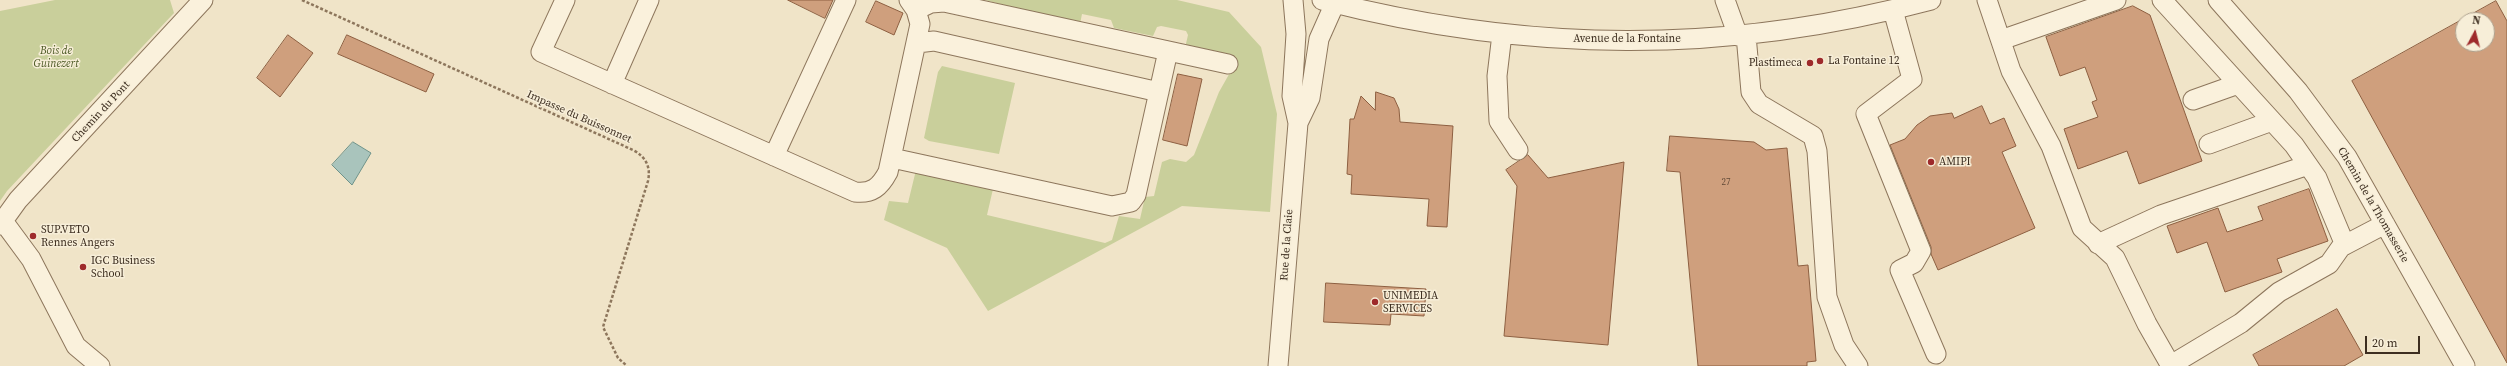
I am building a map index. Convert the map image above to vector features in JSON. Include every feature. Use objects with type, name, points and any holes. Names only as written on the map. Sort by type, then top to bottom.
[{"type":"street","name":"Chemin du Pont","points":[[2,223],[18,200],[203,0]]},
{"type":"street","points":[[565,0],[541,52],[855,192],[866,193],[877,189],[883,182],[888,172],[920,24],[913,5],[944,2],[1228,64]]},
{"type":"street","points":[[612,84],[650,0]]},
{"type":"street","points":[[774,156],[846,0]]},
{"type":"street","name":"Rue de la Claie","points":[[1278,366],[1298,123],[1292,96],[1296,34],[1293,0]]},
{"type":"street","points":[[1725,0],[1742,36],[1751,92],[1759,104],[1813,136],[1817,151],[1827,297],[1844,344],[1858,366]]},
{"type":"street","name":"Avenue de la Fontaine","points":[[1328,2],[1439,25],[1502,34],[1605,40],[1742,36],[1837,22],[1903,5],[1932,0]]},
{"type":"street","points":[[1986,0],[2012,71],[2051,146],[2082,228],[2115,258],[2147,324],[2171,365],[2241,323],[2279,292],[2329,264],[2345,245],[2385,224]]},
{"type":"street","points":[[2001,40],[2116,0]]},
{"type":"street","points":[[2162,0],[2272,121],[2308,165],[2317,178],[2345,245]]},
{"type":"street","name":"Chemin de la Thomasserie","points":[[2218,0],[2303,98],[2347,158],[2465,366]]},
{"type":"street","name":"Rue de la Claie","points":[[1298,123],[1310,98],[1319,39],[1328,2]]},
{"type":"street","points":[[1903,5],[1912,79],[1866,114],[1920,251],[1914,263],[1900,270],[1936,354]]},
{"type":"street","points":[[1502,34],[1497,76],[1499,121],[1518,150]]},
{"type":"street","points":[[917,43],[934,41],[1159,92]]},
{"type":"street","points":[[892,158],[1112,206],[1131,202],[1136,196],[1168,51]]},
{"type":"street","points":[[2193,100],[2238,84]]},
{"type":"street","points":[[2209,144],[2272,121]]},
{"type":"street","points":[[2098,244],[2161,215],[2308,165]]},
{"type":"street","points":[[2,223],[30,259],[76,346],[100,366]]},
{"type":"path","name":"Impasse du Buissonnet","points":[[302,0],[633,150],[644,158],[649,169],[648,181],[603,327],[618,358],[627,366]]},
{"type":"green space","name":"Bois de Guinezert","points":[[55,0],[170,0],[174,13],[7,191],[0,201],[0,11]]},
{"type":"green space","points":[[985,0],[1177,0],[1229,12],[1261,47],[1277,114],[1270,212],[1182,206],[988,311],[947,248],[884,220],[889,201],[908,203],[916,170],[993,189],[987,215],[1105,243],[1112,240],[1119,216],[1140,219],[1145,197],[1154,196],[1162,162],[1170,159],[1186,162],[1194,155],[1219,92],[1232,69],[1185,48],[1188,35],[1186,31],[1161,26],[1157,27],[1153,36],[1114,28],[1111,20],[1082,14],[1080,24]]},
{"type":"green space","points":[[942,66],[1015,83],[999,154],[929,141],[924,138],[938,72]]},
{"type":"water","points":[[353,142],[371,153],[352,185],[332,165]]},
{"type":"building","points":[[788,0],[833,0],[825,18]]},
{"type":"building","points":[[876,1],[903,13],[894,35],[866,22]]},
{"type":"building","points":[[2496,1],[2507,21],[2507,363],[2352,81],[2455,24],[2455,52],[2495,52],[2495,12],[2476,12]]},
{"type":"building","points":[[2133,6],[2150,15],[2202,161],[2139,184],[2127,151],[2078,169],[2064,129],[2098,117],[2092,102],[2097,100],[2085,67],[2060,76],[2046,37]]},
{"type":"building","points":[[288,35],[313,53],[280,97],[257,78]]},
{"type":"building","points":[[347,35],[434,74],[426,92],[338,54]]},
{"type":"building","points":[[1178,74],[1202,79],[1187,146],[1163,140]]},
{"type":"building","points":[[1376,92],[1394,98],[1399,109],[1400,122],[1453,126],[1447,227],[1427,226],[1429,199],[1351,194],[1352,175],[1347,174],[1350,119],[1354,119],[1361,96],[1375,110]]},
{"type":"building","points":[[1982,106],[1990,124],[2004,118],[2016,146],[2002,152],[2035,228],[1938,270],[1931,254],[1931,247],[1890,145],[1905,139],[1917,125],[1930,116],[1952,113],[1954,118]]},
{"type":"building","points":[[1670,136],[1754,142],[1766,150],[1787,148],[1798,266],[1808,265],[1816,361],[1807,362],[1807,366],[1698,366],[1680,172],[1667,171]]},
{"type":"building","points":[[1528,155],[1548,178],[1624,162],[1608,345],[1504,336],[1517,186],[1506,170]]},
{"type":"building","points":[[2309,189],[2328,241],[2277,259],[2282,272],[2225,292],[2207,242],[2177,253],[2167,226],[2218,208],[2227,232],[2263,220],[2258,207]]},
{"type":"building","name":"UNIMEDIA SERVICES","points":[[1326,283],[1426,289],[1424,316],[1391,314],[1390,325],[1324,322]]},
{"type":"building","points":[[2337,309],[2363,355],[2344,366],[2259,366],[2253,355]]},
{"type":"place","name":"La Fontaine 12","points":[[1820,61]]},
{"type":"place","name":"Plastimeca","points":[[1810,63]]},
{"type":"place","name":"AMIPI","points":[[1931,162]]},
{"type":"place","name":"SUP.VETO Rennes Angers","points":[[33,236]]},
{"type":"place","name":"IGC Business School","points":[[83,267]]},
{"type":"place","name":"UNIMEDIA SERVICES","points":[[1375,302]]}]
